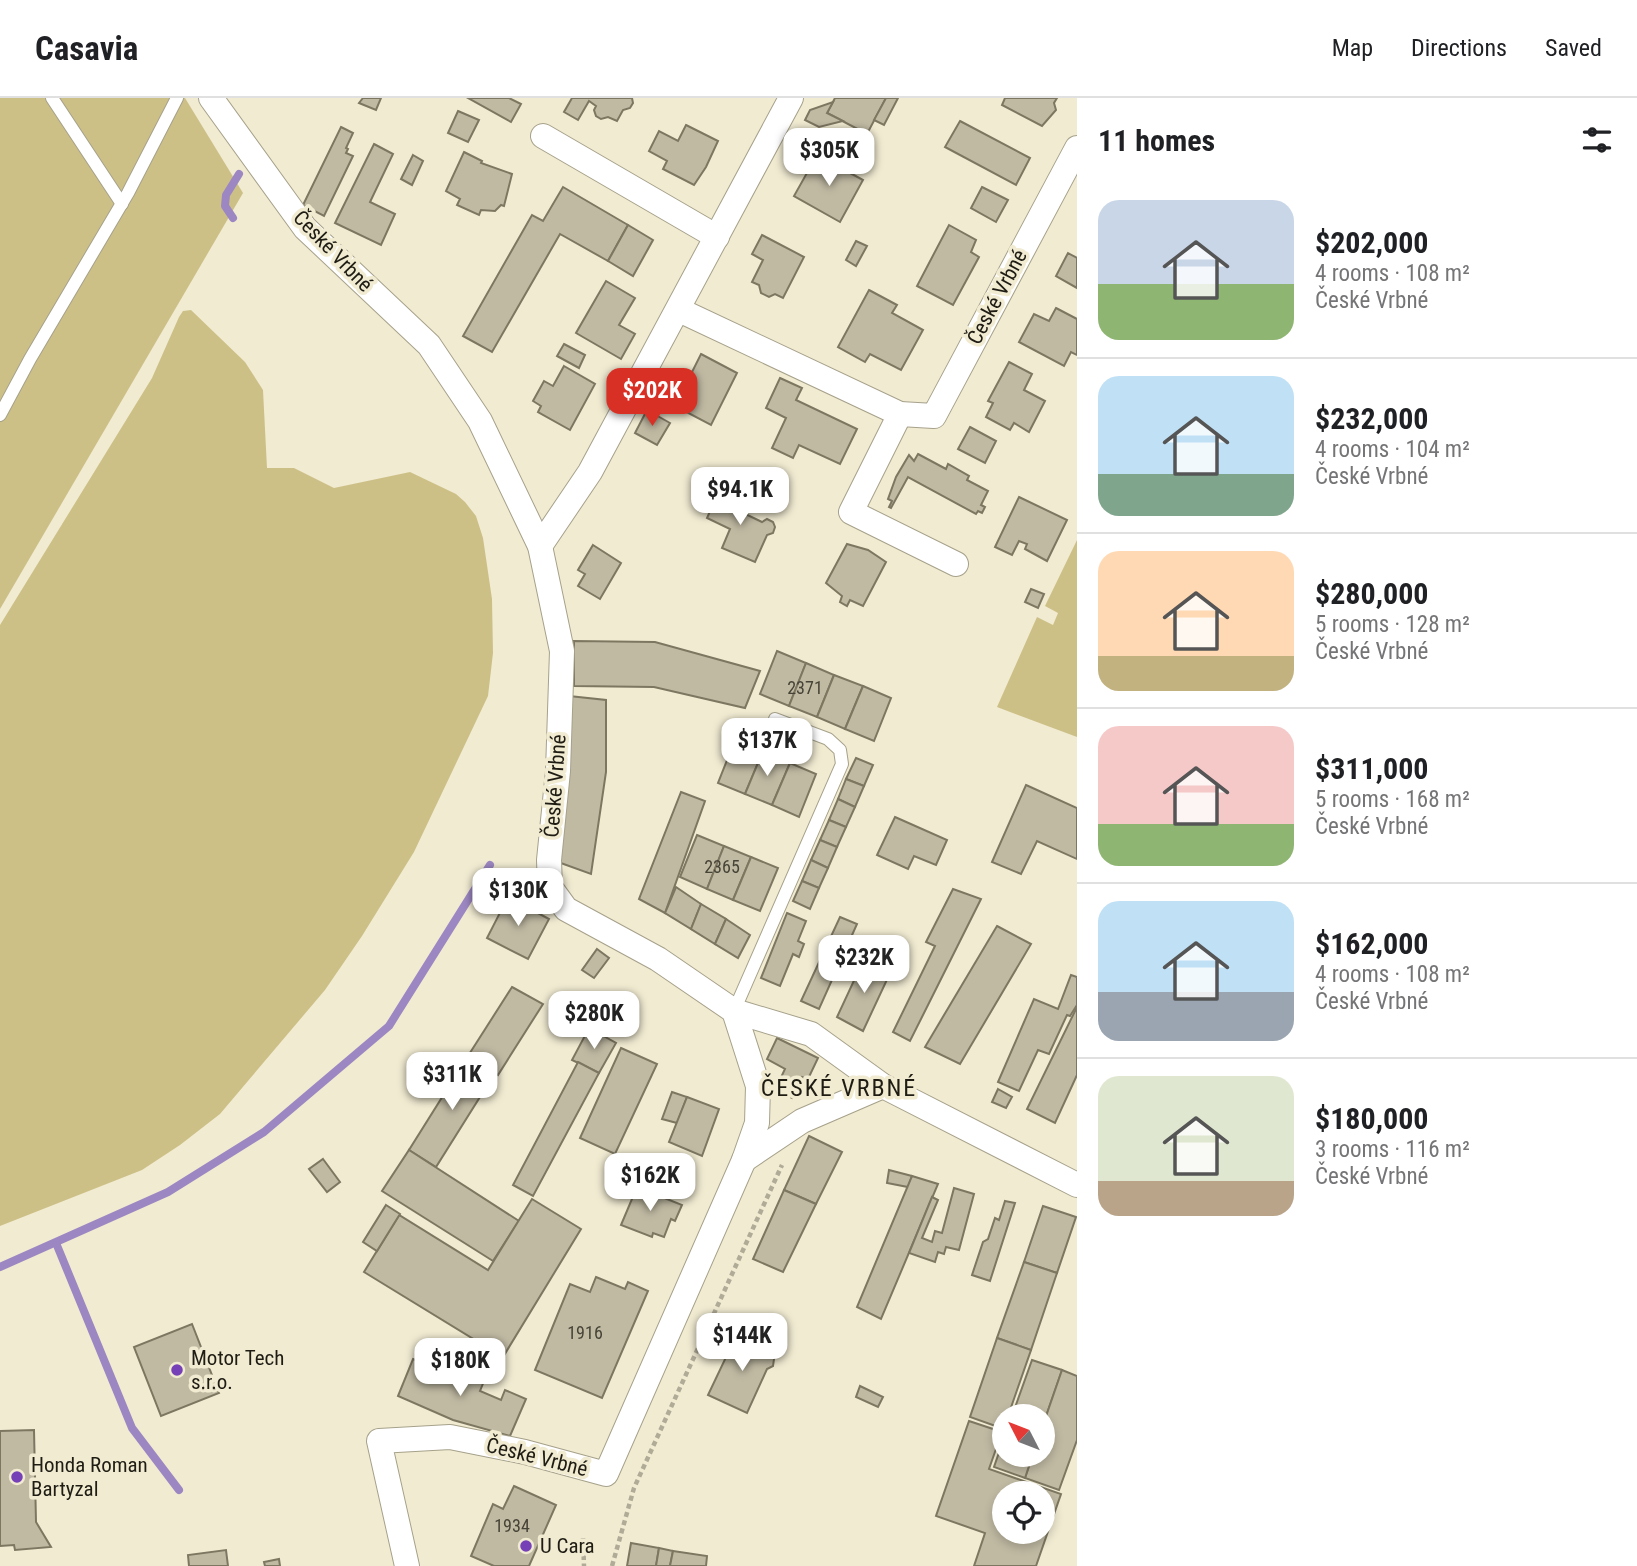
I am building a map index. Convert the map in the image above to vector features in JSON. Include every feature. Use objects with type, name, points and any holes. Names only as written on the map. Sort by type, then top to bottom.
[{"type":"street","name":"České Vrbné","points":[[211,98],[305,228],[429,345],[480,421],[540,546],[562,651],[558,771],[549,860],[550,887],[566,909],[658,959],[734,1011],[811,1034],[883,1086],[1077,1185]]},
{"type":"street","points":[[540,546],[590,472],[791,98]]},
{"type":"street","points":[[543,136],[717,237]]},
{"type":"street","name":"České Vrbné","points":[[679,310],[900,414],[934,416],[1077,148]]},
{"type":"street","points":[[900,414],[851,512],[956,564]]},
{"type":"street","name":"České Vrbné","points":[[407,1566],[379,1441],[450,1437],[525,1452],[606,1474],[744,1160],[757,1123],[758,1086],[734,1011]]},
{"type":"street","points":[[744,1160],[802,1121],[883,1086]]},
{"type":"lane","points":[[52,98],[122,204]]},
{"type":"lane","points":[[0,415],[122,204],[177,98]]},
{"type":"lane","points":[[734,1011],[842,764],[840,750],[828,739],[775,719]]},
{"type":"path","points":[[612,1566],[634,1489],[785,1159]]},
{"type":"path","points":[[583,1538],[584,1566]]},
{"type":"shaded area","points":[[0,98],[185,98],[243,193],[0,609]]},
{"type":"shaded area","points":[[191,310],[245,362],[263,390],[267,468],[294,468],[334,488],[410,472],[456,494],[476,516],[483,538],[492,599],[493,653],[488,696],[414,852],[362,936],[325,990],[220,1114],[142,1170],[0,1226],[0,625],[152,378],[179,317],[183,311]]},
{"type":"shaded area","points":[[1077,540],[1077,737],[997,707],[1037,617],[1053,625],[1058,613],[1045,606]]},
{"type":"building","points":[[363,98],[381,98],[376,110],[359,103]]},
{"type":"building","points":[[468,98],[509,98],[521,104],[511,122]]},
{"type":"building","points":[[572,98],[632,98],[633,103],[630,108],[623,110],[617,121],[596,116],[596,106],[589,101],[578,120],[564,112]]},
{"type":"building","points":[[835,98],[886,98],[867,134],[827,113]]},
{"type":"building","points":[[886,98],[898,98],[884,125],[874,120]]},
{"type":"building","points":[[1005,98],[1057,98],[1054,103],[1056,110],[1042,126],[1002,105]]},
{"type":"building","points":[[833,102],[827,113],[843,121],[819,127],[805,120],[810,110]]},
{"type":"building","points":[[458,111],[479,120],[468,142],[448,133]]},
{"type":"building","points":[[960,121],[1030,158],[1016,185],[945,147]]},
{"type":"building","points":[[686,125],[718,141],[694,185],[663,169],[667,161],[649,151],[659,131],[678,141]]},
{"type":"building","points":[[341,127],[353,133],[346,153],[353,156],[324,216],[303,205]]},
{"type":"building","points":[[374,144],[393,154],[370,202],[395,214],[381,245],[335,223]]},
{"type":"building","points":[[464,152],[482,161],[481,163],[512,174],[504,206],[501,205],[495,211],[481,210],[479,215],[457,205],[460,199],[446,191]]},
{"type":"building","points":[[413,155],[423,161],[412,185],[401,179]]},
{"type":"building","points":[[817,155],[863,180],[840,222],[794,196]]},
{"type":"building","points":[[563,187],[628,225],[608,261],[560,234],[492,352],[463,336],[532,215],[543,221]]},
{"type":"building","points":[[982,187],[1008,200],[996,222],[971,208]]},
{"type":"building","points":[[628,225],[653,240],[633,276],[608,261]]},
{"type":"building","points":[[949,225],[976,240],[971,252],[979,257],[953,305],[917,286]]},
{"type":"building","points":[[762,235],[804,257],[783,298],[775,294],[769,297],[761,293],[759,285],[752,282],[763,260],[752,254]]},
{"type":"building","points":[[856,241],[867,246],[856,266],[846,260]]},
{"type":"building","points":[[1068,253],[1077,258],[1077,288],[1056,276]]},
{"type":"building","points":[[606,281],[635,298],[619,325],[635,334],[621,359],[576,333]]},
{"type":"building","points":[[869,290],[897,305],[892,313],[923,330],[901,370],[870,354],[865,362],[838,347]]},
{"type":"building","points":[[1056,308],[1077,319],[1077,355],[1071,352],[1064,366],[1019,342],[1034,314],[1049,321]]},
{"type":"building","points":[[564,344],[585,355],[579,368],[557,356]]},
{"type":"building","points":[[701,354],[737,373],[711,425],[675,406]]},
{"type":"building","points":[[1009,362],[1032,374],[1024,390],[1045,401],[1029,432],[1014,423],[1010,430],[986,417],[993,403],[988,401]]},
{"type":"building","points":[[564,366],[595,384],[570,430],[538,412],[541,406],[533,401],[544,381],[553,386]]},
{"type":"building","points":[[780,378],[802,388],[796,400],[857,429],[840,464],[799,445],[793,458],[772,448],[786,418],[766,408]]},
{"type":"building","points":[[647,410],[670,423],[657,445],[635,433]]},
{"type":"building","points":[[970,427],[996,441],[985,463],[958,449]]},
{"type":"building","points":[[918,454],[946,469],[948,464],[969,476],[967,480],[988,491],[981,505],[985,507],[982,513],[978,511],[976,514],[908,477],[891,508],[889,507],[892,501],[888,499],[896,477],[909,455],[914,461]]},
{"type":"building","points":[[719,491],[743,502],[739,511],[762,522],[767,519],[773,522],[773,533],[767,535],[755,562],[722,548],[730,529],[707,518]]},
{"type":"building","points":[[1019,497],[1067,520],[1047,561],[1025,549],[1027,544],[1019,541],[1012,555],[995,547]]},
{"type":"building","points":[[847,544],[868,550],[886,562],[863,606],[850,600],[847,606],[840,602],[842,596],[826,583]]},
{"type":"building","points":[[593,545],[621,563],[600,599],[578,586],[585,574],[578,570]]},
{"type":"building","points":[[1031,589],[1044,594],[1038,608],[1025,602]]},
{"type":"building","points":[[574,641],[655,642],[760,671],[745,708],[654,687],[574,686]]},
{"type":"building","points":[[777,651],[806,663],[789,706],[760,694]]},
{"type":"building","points":[[806,663],[834,675],[817,717],[789,706]]},
{"type":"building","points":[[834,675],[863,686],[845,729],[817,717]]},
{"type":"building","points":[[863,686],[891,698],[874,741],[845,729]]},
{"type":"building","points":[[569,696],[606,700],[606,772],[591,874],[558,862]]},
{"type":"building","points":[[735,740],[763,751],[745,794],[718,783]]},
{"type":"building","points":[[763,751],[790,763],[772,805],[745,794]]},
{"type":"building","points":[[856,758],[873,765],[864,786],[846,779]]},
{"type":"building","points":[[790,763],[816,774],[799,817],[772,805]]},
{"type":"building","points":[[846,779],[864,786],[855,807],[838,799]]},
{"type":"building","points":[[1026,785],[1077,808],[1077,859],[1037,841],[1021,874],[992,862]]},
{"type":"building","points":[[681,792],[705,801],[665,913],[639,899]]},
{"type":"building","points":[[838,799],[855,807],[846,827],[829,820]]},
{"type":"building","points":[[895,817],[947,840],[936,865],[914,856],[908,869],[877,855]]},
{"type":"building","points":[[829,820],[846,827],[837,847],[820,840]]},
{"type":"building","points":[[697,835],[724,846],[707,889],[680,877]]},
{"type":"building","points":[[820,840],[837,847],[828,868],[811,860]]},
{"type":"building","points":[[724,846],[751,857],[733,900],[707,889]]},
{"type":"building","points":[[751,857],[778,868],[760,911],[733,900]]},
{"type":"building","points":[[811,860],[828,868],[819,888],[802,881]]},
{"type":"building","points":[[802,881],[819,888],[810,909],[793,901]]},
{"type":"building","points":[[676,887],[701,904],[691,929],[665,913]]},
{"type":"building","points":[[953,889],[981,899],[910,1041],[893,1032],[935,946],[926,942]]},
{"type":"building","points":[[508,897],[549,919],[528,959],[487,938]]},
{"type":"building","points":[[701,904],[726,919],[715,944],[691,929]]},
{"type":"building","points":[[787,913],[806,921],[798,941],[804,944],[799,957],[793,954],[780,986],[761,978]]},
{"type":"building","points":[[840,917],[857,924],[819,1009],[801,1001]]},
{"type":"building","points":[[726,919],[750,935],[738,958],[715,944]]},
{"type":"building","points":[[997,926],[1031,944],[960,1064],[925,1047]]},
{"type":"building","points":[[597,949],[609,958],[594,978],[582,970]]},
{"type":"building","points":[[864,959],[891,971],[863,1031],[837,1017]]},
{"type":"building","points":[[1071,975],[1077,977],[1077,1005],[1070,1016],[1067,1015],[1049,1054],[1038,1050],[1019,1091],[998,1082],[1034,999],[1058,1009]]},
{"type":"building","points":[[512,987],[543,1004],[498,1075],[468,1056]]},
{"type":"building","points":[[1077,1007],[1077,1075],[1055,1123],[1027,1109]]},
{"type":"building","points":[[589,1028],[616,1043],[599,1073],[572,1060]]},
{"type":"building","points":[[777,1038],[818,1058],[808,1079],[802,1077],[792,1098],[775,1090],[785,1069],[767,1059]]},
{"type":"building","points":[[621,1048],[657,1064],[615,1154],[580,1138]]},
{"type":"building","points":[[468,1056],[495,1073],[436,1167],[409,1150]]},
{"type":"building","points":[[578,1062],[599,1073],[533,1196],[513,1185]]},
{"type":"building","points":[[998,1089],[1012,1097],[1006,1108],[992,1102]]},
{"type":"building","points":[[672,1092],[687,1097],[677,1123],[662,1119]]},
{"type":"building","points":[[687,1097],[719,1109],[702,1156],[669,1142]]},
{"type":"building","points":[[809,1136],[842,1152],[816,1204],[784,1190]]},
{"type":"building","points":[[409,1150],[519,1221],[493,1261],[382,1191]]},
{"type":"building","points":[[323,1159],[340,1182],[327,1192],[309,1169]]},
{"type":"building","points":[[889,1170],[912,1176],[908,1187],[887,1183]]},
{"type":"building","points":[[912,1176],[938,1184],[881,1319],[857,1307]]},
{"type":"building","points":[[637,1187],[682,1205],[675,1221],[671,1219],[664,1237],[653,1233],[652,1237],[621,1225]]},
{"type":"building","points":[[954,1188],[974,1194],[959,1250],[946,1247],[944,1254],[938,1252],[935,1262],[909,1253],[932,1197],[938,1200],[922,1238],[932,1242],[935,1231],[942,1233]]},
{"type":"building","points":[[784,1190],[816,1204],[783,1272],[753,1259]]},
{"type":"building","points":[[532,1199],[581,1229],[503,1357],[364,1272],[399,1215],[488,1270]]},
{"type":"building","points":[[1005,1201],[1015,1203],[990,1281],[972,1275],[983,1242],[988,1239],[995,1218],[999,1220]]},
{"type":"building","points":[[386,1205],[400,1214],[377,1251],[363,1242]]},
{"type":"building","points":[[1043,1206],[1076,1217],[1057,1273],[1024,1262]]},
{"type":"building","points":[[1024,1262],[1057,1273],[1031,1350],[997,1338]]},
{"type":"building","points":[[596,1277],[625,1289],[628,1282],[648,1291],[602,1398],[535,1370],[570,1284],[590,1292]]},
{"type":"building","name":"Motor Tech s.r.o.","points":[[192,1324],[219,1393],[161,1416],[134,1347]]},
{"type":"building","points":[[737,1334],[775,1352],[773,1366],[767,1369],[747,1413],[708,1395]]},
{"type":"building","points":[[997,1338],[1031,1350],[1012,1404],[992,1404],[992,1425],[970,1417]]},
{"type":"building","points":[[413,1359],[433,1368],[436,1360],[484,1381],[480,1391],[501,1400],[505,1390],[526,1399],[510,1436],[453,1420],[398,1396]]},
{"type":"building","points":[[1032,1360],[1062,1370],[1050,1404],[1016,1404]]},
{"type":"building","points":[[1062,1370],[1077,1376],[1077,1440],[1059,1490],[1055,1489],[1055,1481],[1034,1481],[1025,1478],[1029,1467],[1055,1467],[1055,1404],[1050,1404]]},
{"type":"building","points":[[860,1386],[883,1397],[878,1407],[856,1397]]},
{"type":"building","points":[[969,1421],[992,1429],[992,1460],[989,1469],[1024,1481],[992,1481],[992,1544],[1044,1544],[1036,1566],[974,1566],[985,1533],[936,1516]]},
{"type":"building","name":"Honda Roman Bartyzal","points":[[34,1430],[36,1522],[51,1547],[15,1550],[14,1545],[0,1546],[0,1431]]},
{"type":"building","points":[[994,1467],[1029,1467],[1025,1478]]},
{"type":"building","points":[[514,1486],[556,1505],[529,1566],[494,1566],[471,1556],[493,1504],[503,1509]]},
{"type":"building","points":[[1055,1492],[1061,1494],[1055,1511]]},
{"type":"building","points":[[631,1543],[659,1548],[656,1566],[627,1566]]},
{"type":"building","points":[[659,1548],[673,1551],[670,1566],[656,1566]]},
{"type":"building","points":[[226,1550],[228,1566],[189,1566],[188,1555]]},
{"type":"building","points":[[673,1551],[707,1556],[706,1566],[670,1566]]},
{"type":"building","points":[[279,1559],[280,1566],[265,1566],[264,1562]]},
{"type":"waterway","points":[[233,218],[225,206],[226,195],[239,174]]},
{"type":"waterway","points":[[0,1267],[168,1192],[264,1132],[389,1026],[490,865]]},
{"type":"waterway","points":[[56,1243],[132,1428],[179,1490]]},
{"type":"place","name":"Motor Tech s.r.o.","points":[[177,1370]]},
{"type":"place","name":"Honda Roman Bartyzal","points":[[17,1477]]},
{"type":"place","name":"U Cara","points":[[526,1546]]},
{"type":"district","name":"ČESKÉ VRBNÉ","points":[[839,1088]]}]
